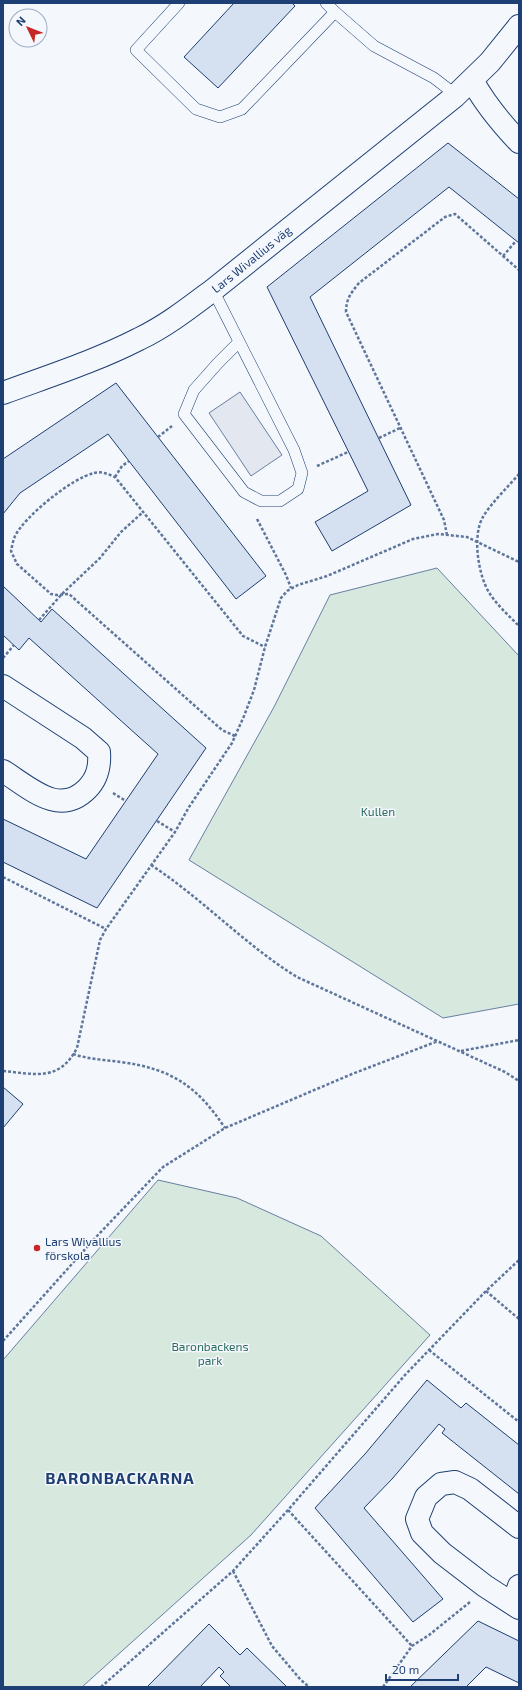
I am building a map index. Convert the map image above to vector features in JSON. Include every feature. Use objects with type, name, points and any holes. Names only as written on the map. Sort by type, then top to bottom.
[{"type":"street","name":"Lars Wivallius väg","points":[[3,393],[72,368],[139,339],[172,320],[213,290],[456,95],[490,62],[519,26]]},
{"type":"street","points":[[472,80],[482,100],[519,142]]},
{"type":"street","points":[[3,686],[83,738],[99,752],[100,766],[92,784],[81,795],[65,802],[49,800],[3,772]]},
{"type":"street","points":[[517,1599],[485,1586],[442,1553],[422,1533],[417,1519],[426,1497],[441,1484],[455,1482],[470,1490],[519,1527]]},
{"type":"lane","points":[[179,3],[136,50],[196,109],[220,117],[242,109],[335,12]]},
{"type":"lane","points":[[326,3],[374,46],[434,78],[456,95]]},
{"type":"lane","points":[[213,290],[294,450],[302,473],[298,489],[280,501],[260,501],[244,492],[184,414],[194,390],[239,342]]},
{"type":"path","points":[[447,535],[444,520],[346,312],[346,304],[349,296],[365,278],[445,217],[455,214],[519,270]]},
{"type":"path","points":[[503,256],[516,241]]},
{"type":"path","points":[[379,438],[400,428]]},
{"type":"path","points":[[302,473],[348,452]]},
{"type":"path","points":[[115,477],[122,466],[129,461]]},
{"type":"path","points":[[235,736],[222,730],[69,594],[51,594],[17,564],[11,551],[15,536],[53,495],[82,477],[94,473],[104,473],[115,477],[243,636],[265,647]]},
{"type":"path","points":[[519,474],[483,517],[478,528],[476,541],[481,571],[489,593],[519,626]]},
{"type":"path","points":[[260,501],[257,519],[286,575],[291,588]]},
{"type":"path","points":[[38,620],[62,594],[100,558],[121,532],[143,512]]},
{"type":"path","points":[[3,1070],[33,1074],[51,1073],[61,1068],[70,1060],[77,1048],[100,940],[106,929],[175,832],[235,736],[254,690],[265,647],[281,598],[291,588],[327,576],[413,539],[438,534],[468,537],[519,562]]},
{"type":"path","points":[[3,658],[14,645]]},
{"type":"path","points":[[157,820],[175,832]]},
{"type":"path","points":[[151,865],[201,902],[275,964],[297,977],[461,1051],[505,1072],[519,1081]]},
{"type":"path","points":[[3,878],[106,929]]},
{"type":"path","points":[[461,1051],[519,1040]]},
{"type":"path","points":[[3,1341],[91,1242],[163,1167],[225,1128],[352,1074],[438,1041]]},
{"type":"path","points":[[73,1054],[84,1058],[127,1063],[154,1069],[174,1077],[195,1091],[213,1110],[225,1128]]},
{"type":"path","points":[[101,1687],[233,1571],[400,1381],[486,1291],[519,1260]]},
{"type":"path","points":[[486,1291],[519,1319]]},
{"type":"path","points":[[430,1350],[519,1422]]},
{"type":"path","points":[[288,1510],[412,1646]]},
{"type":"path","points":[[233,1571],[272,1646],[300,1679],[309,1687]]},
{"type":"path","points":[[383,1687],[412,1646],[429,1635],[468,1604],[485,1586]]},
{"type":"green space","name":"Kullen","points":[[437,568],[519,656],[519,1004],[443,1018],[189,860],[274,707],[330,595]]},
{"type":"green space","name":"Baronbackens park","points":[[158,1180],[237,1198],[321,1236],[430,1335],[251,1535],[82,1687],[3,1687],[3,1360]]},
{"type":"shaded area","points":[[240,392],[282,455],[251,476],[209,413]]},
{"type":"building","points":[[234,3],[292,3],[295,6],[218,88],[184,57]]},
{"type":"building","points":[[448,143],[519,199],[519,243],[449,187],[310,297],[411,505],[332,551],[315,522],[368,491],[267,287]]},
{"type":"building","points":[[116,383],[266,576],[236,599],[108,434],[20,493],[3,514],[3,459]]},
{"type":"building","points":[[3,586],[41,622],[52,609],[206,748],[97,908],[3,862],[3,819],[86,859],[158,754],[29,638],[19,650],[3,635]]},
{"type":"building","points":[[3,1087],[23,1104],[3,1128]]},
{"type":"building","points":[[427,1380],[461,1408],[466,1403],[519,1445],[519,1494],[442,1433],[445,1429],[439,1424],[392,1479],[364,1508],[443,1599],[413,1622],[315,1508],[365,1454]]},
{"type":"building","points":[[478,1621],[519,1641],[519,1683],[486,1667],[466,1687],[410,1687]]},
{"type":"building","points":[[209,1624],[240,1655],[247,1648],[287,1687],[231,1687],[220,1676],[224,1672],[219,1667],[200,1687],[147,1687]]},
{"type":"place","name":"Lars Wivallius förskola","points":[[37,1248]]},
{"type":"district","name":"BARONBACKARNA","points":[[120,1477]]}]
